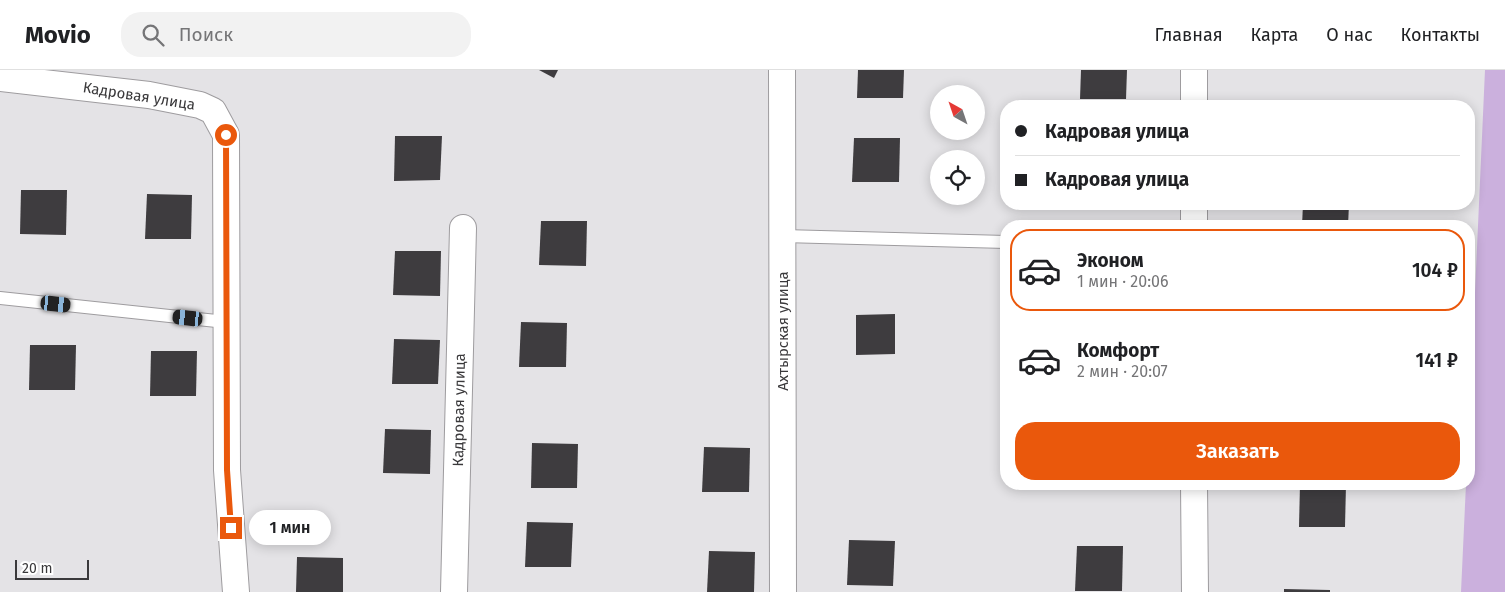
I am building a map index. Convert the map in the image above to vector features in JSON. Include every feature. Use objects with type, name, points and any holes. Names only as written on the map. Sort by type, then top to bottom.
[{"type":"street","name":"Ахтырская улица","points":[[782,70],[783,592]]},
{"type":"street","points":[[1194,70],[1194,100]]},
{"type":"street","name":"Кадровая улица","points":[[0,78],[149,96],[200,105],[213,111],[226,135],[227,470],[236,592]]},
{"type":"street","name":"Кадровая улица","points":[[454,592],[463,228]]},
{"type":"street","points":[[1194,490],[1195,592]]},
{"type":"lane","points":[[783,236],[1000,242]]},
{"type":"lane","points":[[0,298],[226,322]]},
{"type":"shaded area","points":[[1485,70],[1505,70],[1505,592],[1461,592],[1466,490],[1475,490],[1475,292]]},
{"type":"building","points":[[539,70],[558,70],[554,78]]},
{"type":"building","points":[[858,70],[904,70],[903,98],[857,98]]},
{"type":"building","points":[[1081,70],[1127,70],[1126,99],[1080,99]]},
{"type":"building","points":[[395,136],[442,136],[440,180],[394,181]]},
{"type":"building","points":[[854,138],[900,138],[899,182],[852,182]]},
{"type":"building","points":[[21,190],[67,190],[66,235],[20,234]]},
{"type":"building","points":[[147,194],[192,195],[191,239],[145,239]]},
{"type":"building","points":[[1303,210],[1349,210],[1348,220],[1302,220]]},
{"type":"building","points":[[541,221],[587,221],[586,266],[539,265]]},
{"type":"building","points":[[395,251],[441,251],[440,296],[393,295]]},
{"type":"building","points":[[895,314],[895,354],[856,355],[856,315]]},
{"type":"building","points":[[521,322],[567,323],[566,367],[519,367]]},
{"type":"building","points":[[394,339],[440,340],[438,384],[392,384]]},
{"type":"building","points":[[30,345],[76,345],[75,390],[29,390]]},
{"type":"building","points":[[151,351],[197,351],[196,396],[150,396]]},
{"type":"building","points":[[385,429],[431,430],[430,474],[383,473]]},
{"type":"building","points":[[532,443],[578,444],[577,488],[531,488]]},
{"type":"building","points":[[704,447],[750,448],[749,492],[702,492]]},
{"type":"building","points":[[1300,490],[1346,490],[1345,527],[1299,527]]},
{"type":"building","points":[[527,522],[573,523],[571,567],[525,567]]},
{"type":"building","points":[[849,540],[895,541],[893,586],[847,585]]},
{"type":"building","points":[[1077,546],[1123,546],[1122,591],[1075,591]]},
{"type":"building","points":[[709,551],[755,552],[754,592],[707,592]]},
{"type":"building","points":[[297,557],[343,558],[343,592],[296,592]]},
{"type":"building","points":[[1284,589],[1330,590],[1330,592],[1284,592]]},
{"type":"route","points":[[226,135],[227,470],[231,528]]}]
